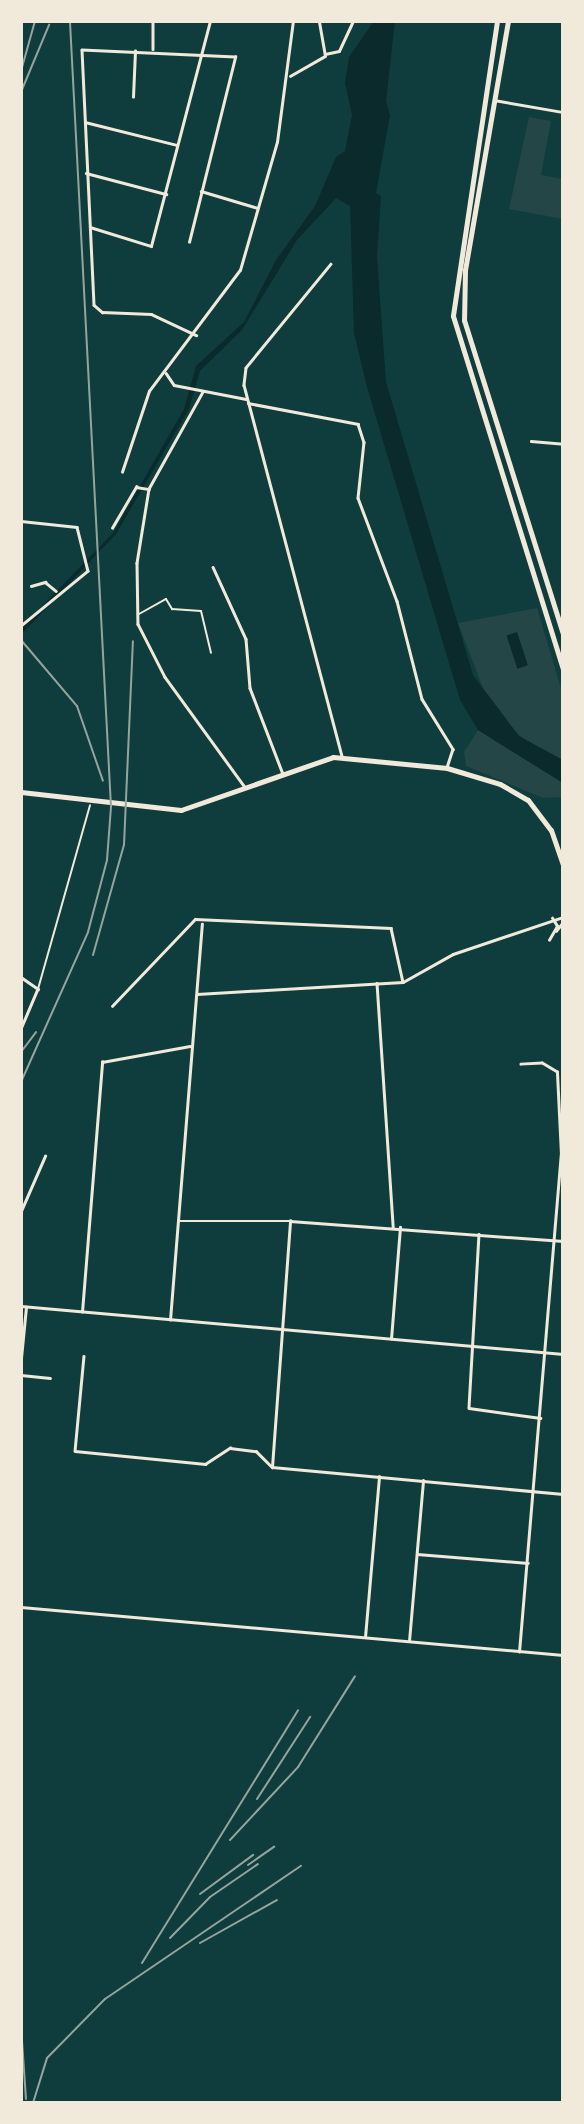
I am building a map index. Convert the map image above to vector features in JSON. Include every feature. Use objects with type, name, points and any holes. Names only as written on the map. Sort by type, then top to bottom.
[{"type":"main road","points":[[497,21],[453,316],[563,668]]},
{"type":"main road","points":[[508,21],[465,270],[465,330],[563,634]]},
{"type":"main road","points":[[21,792],[90,805],[188,810],[283,774],[342,757],[447,768],[505,786],[528,800],[551,830],[563,864]]},
{"type":"street","points":[[153,21],[153,50]]},
{"type":"street","points":[[90,227],[152,246],[177,145],[206,53],[210,21]]},
{"type":"street","points":[[122,472],[149,391],[196,335],[240,271],[260,209],[289,77],[293,21]]},
{"type":"street","points":[[319,21],[325,54]]},
{"type":"street","points":[[289,77],[325,54],[339,51],[353,21]]},
{"type":"street","points":[[189,242],[235,57],[153,50],[82,50],[94,305],[102,312],[151,314],[196,335]]},
{"type":"street","points":[[133,97],[135,51]]},
{"type":"street","points":[[494,100],[563,112]]},
{"type":"street","points":[[84,122],[177,145]]},
{"type":"street","points":[[86,173],[166,194]]},
{"type":"street","points":[[201,191],[260,209]]},
{"type":"street","points":[[331,264],[246,368],[247,401],[342,757]]},
{"type":"street","points":[[166,373],[174,385],[198,392],[352,421],[364,442],[358,498],[397,601],[421,696],[453,749],[447,768]]},
{"type":"street","points":[[204,392],[149,489],[137,563],[139,631],[165,677],[247,789]]},
{"type":"street","points":[[531,441],[563,444]]},
{"type":"street","points":[[112,528],[136,487],[149,489]]},
{"type":"street","points":[[21,521],[77,527],[88,571],[69,588],[57,591],[21,626]]},
{"type":"street","points":[[213,568],[246,639],[254,701],[283,774]]},
{"type":"street","points":[[31,586],[45,582],[57,591]]},
{"type":"street","points":[[197,994],[403,982],[453,954],[552,918],[563,917]]},
{"type":"street","points":[[552,918],[557,926],[549,940],[563,922]]},
{"type":"street","points":[[112,1006],[187,920],[202,924],[391,928],[403,982]]},
{"type":"street","points":[[170,1320],[202,924]]},
{"type":"street","points":[[21,978],[37,989],[21,1029]]},
{"type":"street","points":[[377,983],[393,1227]]},
{"type":"street","points":[[82,1312],[102,1062],[192,1046]]},
{"type":"street","points":[[519,1652],[536,1492],[561,1155],[557,1072],[542,1063],[521,1064]]},
{"type":"street","points":[[21,1211],[45,1156]]},
{"type":"street","points":[[177,1221],[290,1221],[563,1241]]},
{"type":"street","points":[[272,1467],[290,1221]]},
{"type":"street","points":[[391,1339],[400,1227]]},
{"type":"street","points":[[479,1234],[468,1347],[472,1412],[542,1418]]},
{"type":"street","points":[[21,1306],[563,1354]]},
{"type":"street","points":[[21,1358],[26,1307]]},
{"type":"street","points":[[84,1356],[75,1451],[205,1464],[230,1448],[256,1451],[272,1467],[563,1494]]},
{"type":"street","points":[[21,1375],[50,1378]]},
{"type":"street","points":[[365,1637],[379,1477]]},
{"type":"street","points":[[410,1641],[423,1481]]},
{"type":"street","points":[[416,1554],[528,1563]]},
{"type":"street","points":[[21,1607],[563,1655]]},
{"type":"lane","points":[[139,614],[166,599],[172,609],[201,611],[211,653]]},
{"type":"lane","points":[[37,989],[90,805]]},
{"type":"shaded area","points":[[374,21],[395,21],[386,101],[390,115],[376,193],[381,196],[377,256],[386,382],[473,675],[519,736],[563,760],[563,783],[478,730],[460,700],[367,387],[354,333],[350,206],[336,198],[297,240],[242,330],[200,371],[189,409],[116,534],[21,635],[21,628],[113,533],[184,409],[196,366],[244,322],[276,260],[315,206],[336,157],[345,151],[352,115],[345,83],[349,57]]},
{"type":"shaded area","points":[[529,117],[551,121],[541,175],[563,179],[563,219],[509,209]]},
{"type":"shaded area","points":[[537,608],[563,695],[563,760],[527,743],[489,704],[458,623]]},
{"type":"shaded area","points":[[517,632],[528,665],[517,669],[507,635]]},
{"type":"shaded area","points":[[478,730],[563,783],[563,797],[543,798],[466,766],[464,752]]},
{"type":"railway","points":[[21,71],[35,21]]},
{"type":"railway","points":[[21,1082],[88,932],[107,860],[111,807],[70,21]]},
{"type":"railway","points":[[21,92],[49,25]]},
{"type":"railway","points":[[21,640],[77,706],[103,781]]},
{"type":"railway","points":[[93,955],[124,845],[133,641]]},
{"type":"railway","points":[[21,1052],[36,1032]]},
{"type":"railway","points":[[230,1840],[298,1767],[355,1676]]},
{"type":"railway","points":[[142,1963],[298,1710]]},
{"type":"railway","points":[[257,1799],[310,1717]]},
{"type":"railway","points":[[248,1865],[274,1847]]},
{"type":"railway","points":[[200,1894],[253,1855]]},
{"type":"railway","points":[[170,1938],[210,1897],[258,1864]]},
{"type":"railway","points":[[33,2103],[47,2058],[105,1999],[301,1866]]},
{"type":"railway","points":[[200,1943],[277,1900]]},
{"type":"railway","points":[[21,2026],[26,2099]]}]
